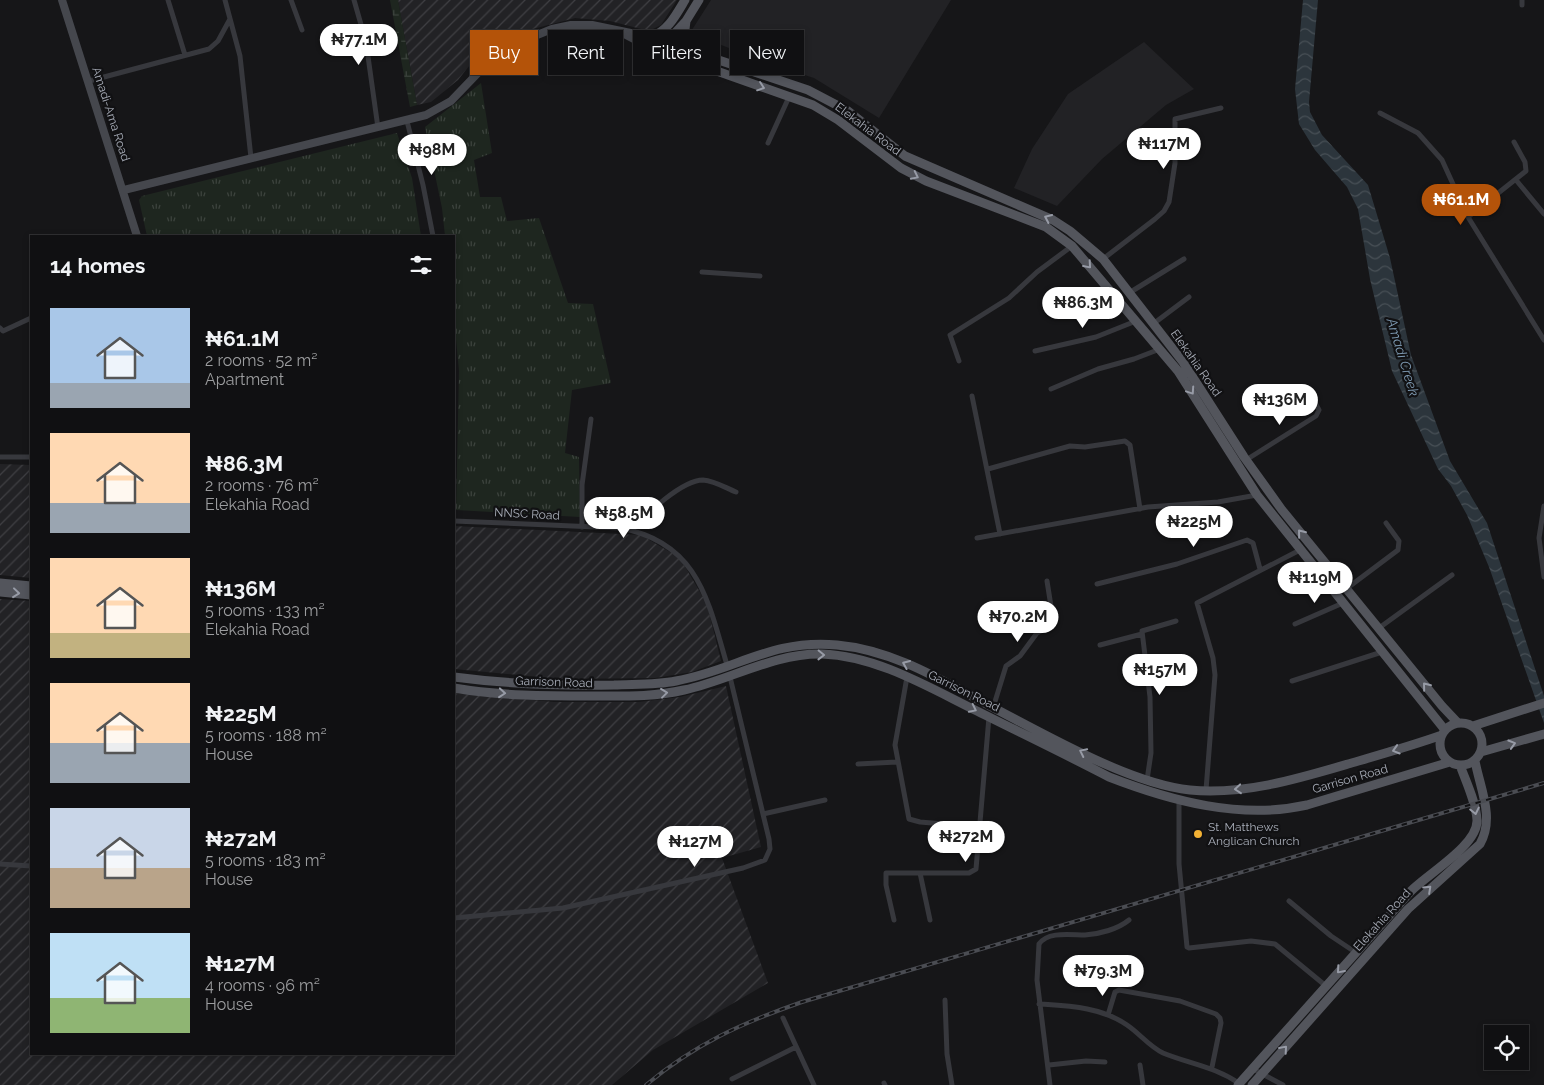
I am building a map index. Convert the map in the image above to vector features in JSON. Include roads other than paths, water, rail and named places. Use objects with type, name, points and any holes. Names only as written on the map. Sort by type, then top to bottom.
[{"type":"main road","points":[[664,30],[674,19],[685,0]]},
{"type":"main road","points":[[678,30],[699,0]]},
{"type":"main road","points":[[671,30],[674,19]]},
{"type":"main road","points":[[685,30],[686,21]]},
{"type":"main road","name":"Elekahia Road","points":[[720,59],[808,90],[830,100],[848,111],[904,156],[1053,220],[1083,241],[1103,259],[1183,362],[1246,460],[1282,510],[1442,706],[1458,722]]},
{"type":"main road","name":"Elekahia Road","points":[[720,73],[812,106],[838,120],[886,159],[906,171],[1046,227],[1072,246],[1188,386],[1257,495],[1383,652],[1443,732]]},
{"type":"main road","points":[[0,583],[30,586]]},
{"type":"main road","points":[[0,592],[30,595]]},
{"type":"main road","name":"Garrison Road","points":[[455,677],[577,685],[661,684],[694,677],[760,653],[790,646],[822,644],[854,647],[886,655],[906,664],[1082,752],[1147,780],[1189,790],[1236,790],[1290,780],[1396,751],[1443,732]]},
{"type":"main road","name":"Garrison Road","points":[[455,688],[538,696],[639,696],[684,690],[730,677],[773,660],[821,654],[854,658],[907,677],[1109,777],[1142,790],[1179,800],[1237,810],[1287,809],[1450,762]]},
{"type":"main road","points":[[1473,726],[1482,738],[1481,752],[1475,760],[1460,765],[1450,762],[1440,750],[1443,732],[1458,722],[1473,726],[1544,703]]},
{"type":"main road","points":[[1481,752],[1544,734]]},
{"type":"main road","name":"Elekahia Road","points":[[1252,1085],[1408,909],[1480,844],[1485,833],[1487,815],[1475,760]]},
{"type":"main road","name":"Elekahia Road","points":[[1239,1084],[1411,890],[1435,868],[1466,846],[1472,838],[1477,822],[1475,810],[1460,765]]},
{"type":"street","name":"Amadi-Ama Road","points":[[62,0],[124,190],[137,235]]},
{"type":"street","points":[[168,0],[186,55]]},
{"type":"street","points":[[226,0],[240,56],[251,158]]},
{"type":"street","points":[[292,0],[302,30]]},
{"type":"street","points":[[354,0],[366,42],[378,128]]},
{"type":"street","points":[[88,81],[186,55],[215,45],[230,19]]},
{"type":"street","points":[[549,30],[571,25],[592,25],[615,30]]},
{"type":"street","points":[[124,190],[407,121],[435,111],[451,101],[495,53],[510,44],[548,30]]},
{"type":"street","points":[[768,143],[789,97]]},
{"type":"street","points":[[1103,259],[1155,219],[1170,202],[1175,163],[1175,119],[1221,108]]},
{"type":"street","points":[[1380,113],[1418,133],[1429,143],[1451,175],[1468,217],[1544,340]]},
{"type":"street","points":[[407,121],[424,185],[433,235]]},
{"type":"street","points":[[1468,217],[1526,170],[1527,167],[1514,142]]},
{"type":"street","points":[[1516,180],[1544,214]]},
{"type":"street","points":[[959,361],[950,335],[1009,298],[1037,272],[1072,246]]},
{"type":"street","points":[[1128,293],[1184,259]]},
{"type":"street","points":[[702,272],[760,276]]},
{"type":"street","points":[[1152,324],[1189,297]]},
{"type":"street","points":[[0,328],[4,331],[30,318]]},
{"type":"street","points":[[1035,351],[1096,337],[1136,321]]},
{"type":"street","points":[[1050,389],[1098,369],[1134,360],[1160,350]]},
{"type":"street","points":[[1246,460],[1316,416],[1318,408],[1309,392]]},
{"type":"street","points":[[972,396],[1000,534]]},
{"type":"street","points":[[582,527],[582,485],[591,418]]},
{"type":"street","points":[[988,469],[1070,446],[1085,447],[1125,441],[1130,445],[1140,509]]},
{"type":"street","points":[[0,457],[30,457]]},
{"type":"street","points":[[632,530],[656,506],[693,482],[709,481],[736,492]]},
{"type":"street","points":[[978,538],[1140,509],[1218,502],[1257,495]]},
{"type":"street","points":[[1544,506],[1539,538],[1544,577]]},
{"type":"street","name":"NNSC Road","points":[[455,521],[632,530],[660,541],[676,551],[689,564],[707,598],[727,665]]},
{"type":"street","points":[[1346,589],[1398,550],[1399,540],[1386,523]]},
{"type":"street","points":[[1097,584],[1177,564],[1247,540],[1253,543],[1260,569]]},
{"type":"street","points":[[1206,790],[1215,675],[1213,658],[1196,605],[1260,569],[1300,550]]},
{"type":"street","points":[[1380,628],[1452,575]]},
{"type":"street","points":[[993,708],[1006,666],[1020,656],[1037,633],[1052,625],[1053,619],[1047,581]]},
{"type":"street","points":[[1295,624],[1343,603]]},
{"type":"street","points":[[1100,645],[1142,634],[1147,628],[1176,621]]},
{"type":"street","points":[[1142,634],[1150,697],[1151,753],[1147,780]]},
{"type":"street","points":[[1292,681],[1383,652]]},
{"type":"street","points":[[455,918],[563,908],[757,864],[765,860],[770,849],[730,677]]},
{"type":"street","points":[[907,677],[895,745],[909,819],[920,822],[978,827]]},
{"type":"street","points":[[894,920],[885,874],[889,872],[973,872],[976,869],[978,827],[989,717]]},
{"type":"street","points":[[858,764],[897,762]]},
{"type":"street","points":[[763,814],[825,800]]},
{"type":"street","points":[[1179,800],[1179,864],[1187,946],[1189,948],[1251,942],[1275,944],[1326,986]]},
{"type":"street","points":[[0,864],[30,866]]},
{"type":"street","points":[[920,872],[930,920]]},
{"type":"street","points":[[1289,901],[1331,936],[1355,952]]},
{"type":"street","points":[[1050,1085],[1037,980],[1041,941],[1058,935],[1084,935],[1107,930],[1123,925],[1129,920]]},
{"type":"street","points":[[1108,1014],[1115,992],[1119,990],[1180,1001],[1216,1014],[1220,1018],[1221,1023],[1212,1068]]},
{"type":"street","points":[[945,1000],[947,1054],[952,1085]]},
{"type":"street","points":[[1039,1004],[1098,1011],[1108,1014],[1126,1024],[1159,1050],[1227,1074],[1239,1084]]},
{"type":"street","points":[[783,1018],[814,1085]]},
{"type":"street","points":[[732,1079],[796,1047]]},
{"type":"street","points":[[1049,1065],[1086,1061],[1104,1062]]},
{"type":"street","points":[[1140,1065],[1143,1085]]},
{"type":"street","points":[[1253,1069],[1261,1075],[1283,1085]]},
{"type":"water","name":"Amadi Creek","points":[[1303,0],[1318,0],[1309,102],[1310,112],[1322,135],[1368,185],[1390,258],[1411,355],[1450,461],[1487,523],[1544,696],[1544,723],[1489,567],[1467,515],[1451,486],[1438,469],[1392,371],[1370,279],[1358,209],[1347,187],[1315,150],[1299,124],[1295,89]]},
{"type":"railway","points":[[646,1085],[701,1046],[759,1018],[802,1002],[1544,783]]},
{"type":"place","name":"St. Matthews Anglican Church","points":[[1198,834]]}]
